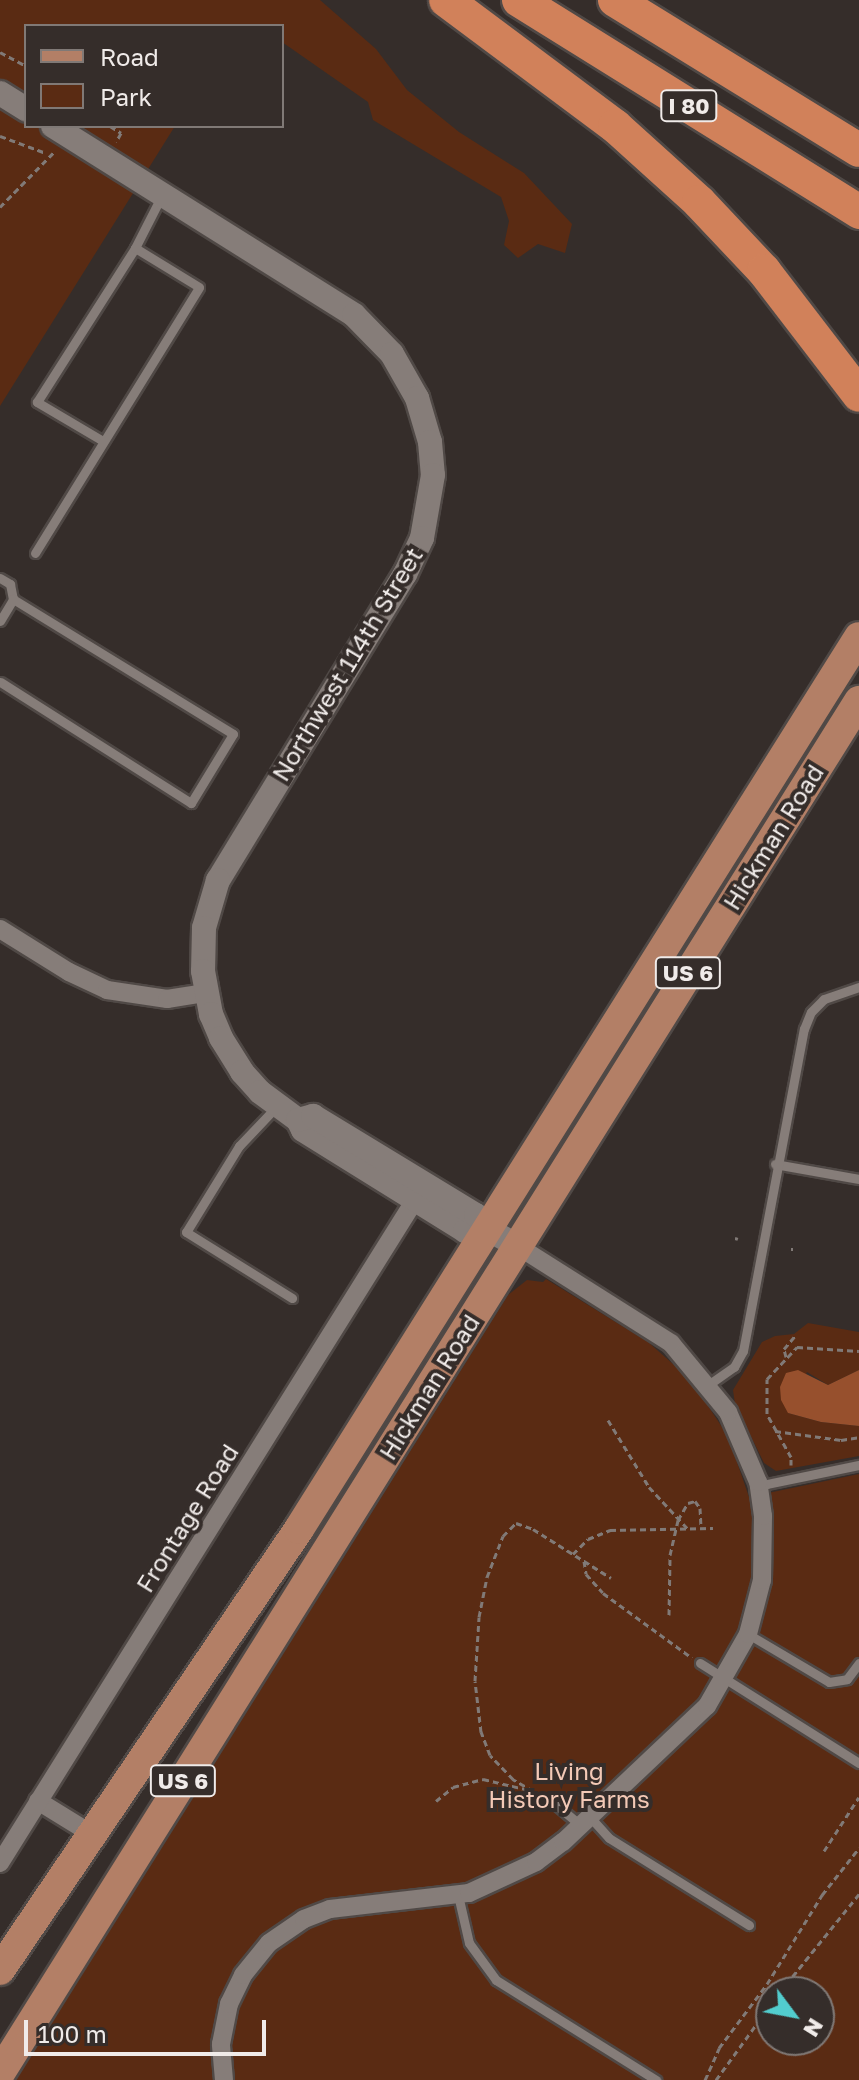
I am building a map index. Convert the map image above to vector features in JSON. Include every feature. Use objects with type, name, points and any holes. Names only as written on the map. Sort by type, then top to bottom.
[{"type":"highway","points":[[446,0],[615,126],[699,202],[794,307],[859,395]]},
{"type":"highway","name":"I 80","points":[[519,0],[859,212]]},
{"type":"highway","name":"I 80","points":[[615,0],[859,150]]},
{"type":"main road","name":"Hickman Road","points":[[0,1970],[299,1529],[859,637]]},
{"type":"main road","name":"Hickman Road","points":[[0,2073],[859,701]]},
{"type":"street","points":[[0,93],[24,108]]},
{"type":"street","name":"Northwest 114th Street","points":[[60,131],[324,294],[375,334],[392,354],[417,398],[430,442],[433,475],[428,518],[405,574],[218,880],[204,928],[206,993],[221,1038],[242,1072],[277,1106],[298,1120]]},
{"type":"street","points":[[0,929],[69,972],[107,990],[167,999],[206,993]]},
{"type":"street","points":[[224,2080],[221,2044],[229,2004],[249,1966],[278,1936],[304,1919],[330,1909],[458,1895],[485,1888],[536,1862],[586,1821],[692,1721],[724,1679],[748,1634],[763,1570],[764,1534],[758,1482],[737,1429],[708,1385],[671,1343],[489,1230],[476,1215],[313,1116],[298,1120],[303,1130],[465,1231],[489,1230]]},
{"type":"street","name":"Frontage Road","points":[[0,1863],[415,1200]]},
{"type":"street","points":[[38,1801],[90,1833]]},
{"type":"lane","points":[[103,441],[37,402],[135,248],[162,194]]},
{"type":"lane","points":[[35,553],[199,287],[135,248]]},
{"type":"lane","points":[[0,578],[10,584],[13,599],[0,621]]},
{"type":"lane","points":[[0,682],[191,803],[233,734],[13,599]]},
{"type":"lane","points":[[708,1385],[741,1360],[773,1194],[775,1164],[808,1019],[831,994],[859,987]]},
{"type":"lane","points":[[277,1106],[239,1146],[186,1232],[292,1298]]},
{"type":"lane","points":[[775,1164],[859,1179]]},
{"type":"lane","points":[[758,1482],[767,1484],[859,1465]]},
{"type":"lane","points":[[748,1634],[829,1682],[847,1679],[859,1663]]},
{"type":"lane","points":[[700,1663],[859,1763]]},
{"type":"lane","points":[[554,1803],[749,1925]]},
{"type":"lane","points":[[458,1895],[469,1943],[496,1980],[656,2080]]},
{"type":"path","points":[[0,52],[24,65]]},
{"type":"path","points":[[113,128],[121,133]]},
{"type":"path","points":[[0,207],[60,131]]},
{"type":"path","points":[[0,136],[46,153]]},
{"type":"path","points":[[786,1357],[784,1349],[795,1336]]},
{"type":"path","points":[[790,1469],[791,1457],[767,1414],[766,1383],[786,1357],[805,1346],[859,1351]]},
{"type":"path","points":[[608,1420],[649,1487],[688,1529]]},
{"type":"path","points":[[775,1431],[841,1440],[859,1437]]},
{"type":"path","points":[[669,1615],[670,1555],[675,1528],[688,1503],[695,1501],[700,1508],[701,1528]]},
{"type":"path","points":[[436,1801],[453,1787],[483,1779],[503,1782],[544,1797],[513,1779],[490,1755],[481,1732],[475,1681],[479,1617],[487,1577],[503,1536],[516,1523],[533,1529],[611,1578]]},
{"type":"path","points":[[573,1554],[588,1539],[610,1530],[713,1528]]},
{"type":"path","points":[[584,1561],[586,1574],[603,1593],[700,1663]]},
{"type":"path","points":[[824,1851],[859,1797]]},
{"type":"path","points":[[705,2080],[719,2048],[767,1984],[822,1895],[859,1848]]},
{"type":"path","points":[[793,1976],[859,1894]]},
{"type":"path","points":[[716,2080],[755,2026]]},
{"type":"green space","points":[[0,0],[320,0],[376,49],[407,90],[459,132],[524,173],[572,224],[565,253],[538,244],[518,258],[504,245],[509,221],[501,197],[373,120],[368,102],[284,43],[284,24],[24,24],[24,128],[174,128],[0,406]]},
{"type":"green space","name":"Living History Farms","points":[[546,1279],[648,1342],[690,1379],[728,1436],[749,1497],[859,1474],[859,2080],[16,2080],[508,1295],[527,1280],[543,1282]]},
{"type":"green space","points":[[808,1323],[859,1332],[859,1370],[828,1385],[807,1372],[788,1413],[821,1422],[859,1426],[859,1456],[776,1471],[764,1463],[735,1404],[733,1390],[762,1342],[775,1336],[794,1334]]},
{"type":"shaded area","points":[[798,1370],[828,1385],[859,1370],[859,1426],[821,1422],[788,1413],[781,1400],[780,1387],[786,1373]]}]
